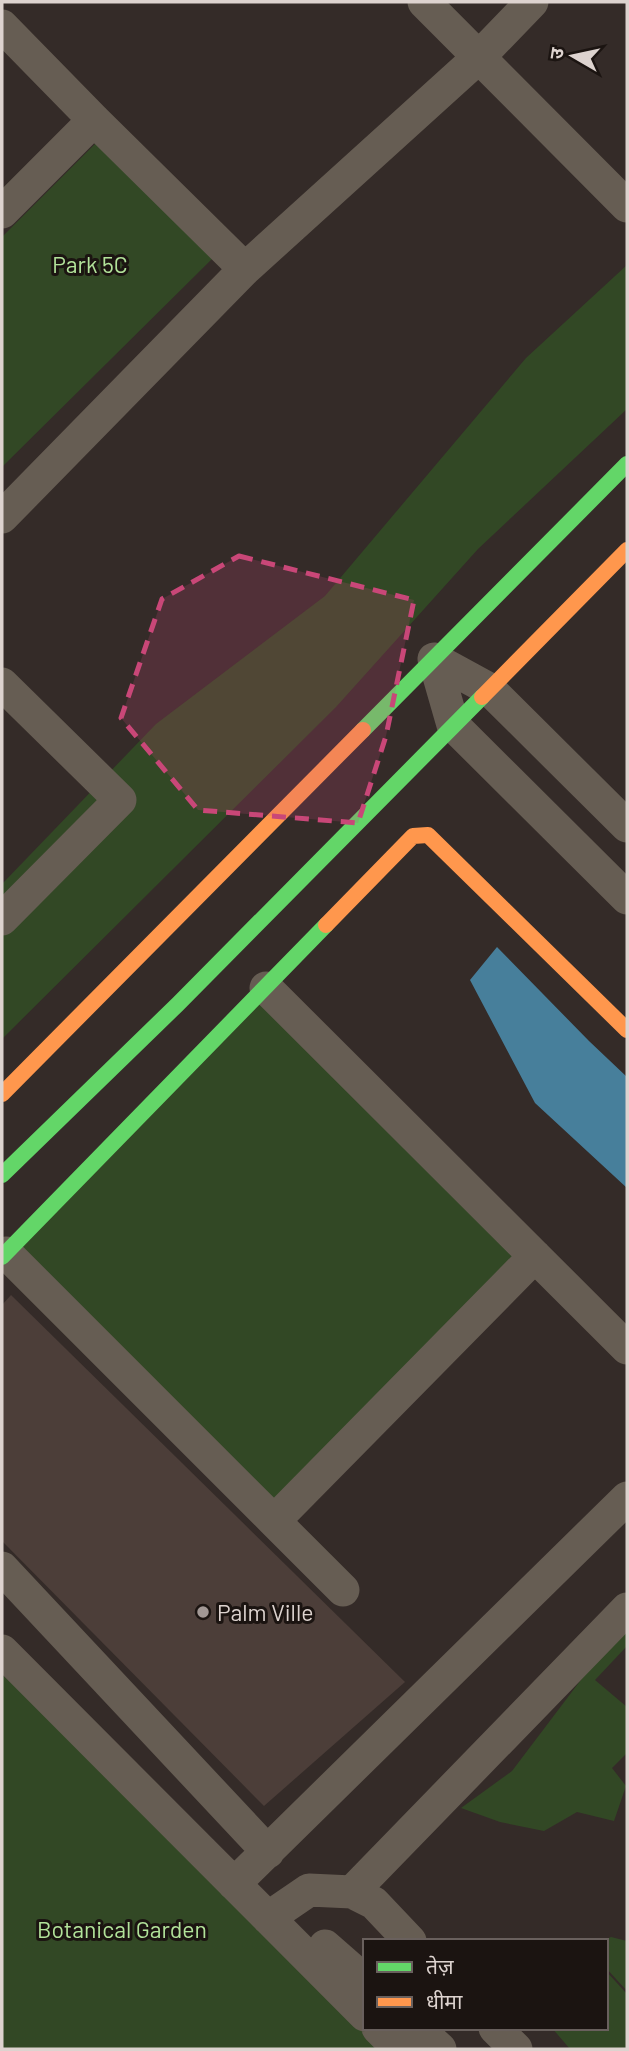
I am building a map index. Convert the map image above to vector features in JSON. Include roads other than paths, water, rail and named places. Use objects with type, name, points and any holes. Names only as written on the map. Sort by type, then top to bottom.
[{"type":"street","points":[[424,2],[627,206]]},
{"type":"street","points":[[2,516],[245,269],[479,57],[533,2]]},
{"type":"street","points":[[2,26],[245,269]]},
{"type":"street","points":[[2,212],[94,120]]},
{"type":"street","points":[[2,1094],[627,464]]},
{"type":"street","points":[[2,1175],[178,1004],[627,550]]},
{"type":"street","points":[[434,659],[489,688],[627,826]]},
{"type":"street","points":[[434,659],[453,725],[627,898]]},
{"type":"street","points":[[2,684],[120,800],[2,919]]},
{"type":"street","points":[[343,1590],[4,1255],[413,836],[428,835],[627,1030]]},
{"type":"street","points":[[266,989],[627,1348]]},
{"type":"street","points":[[274,1521],[535,1256]]},
{"type":"street","points":[[234,1884],[627,1498]]},
{"type":"street","points":[[2,1568],[268,1852]]},
{"type":"street","points":[[352,1892],[627,1609]]},
{"type":"street","points":[[2,1650],[363,2013]]},
{"type":"street","points":[[2,1650],[62,1710],[363,1980]]},
{"type":"street","points":[[268,1919],[309,1890],[352,1892],[374,1903],[408,1939]]},
{"type":"street","points":[[380,2030],[399,2049]]},
{"type":"street","points":[[419,2030],[440,2049]]},
{"type":"street","points":[[497,2030],[516,2049]]},
{"type":"water","points":[[497,947],[627,1077],[627,1188],[535,1103],[470,980]]},
{"type":"place","name":"Palm Ville","points":[[203,1612]]},
{"type":"park label","name":"Park 5C","points":[[90,264]]},
{"type":"park label","name":"Botanical Garden","points":[[122,1929]]}]
